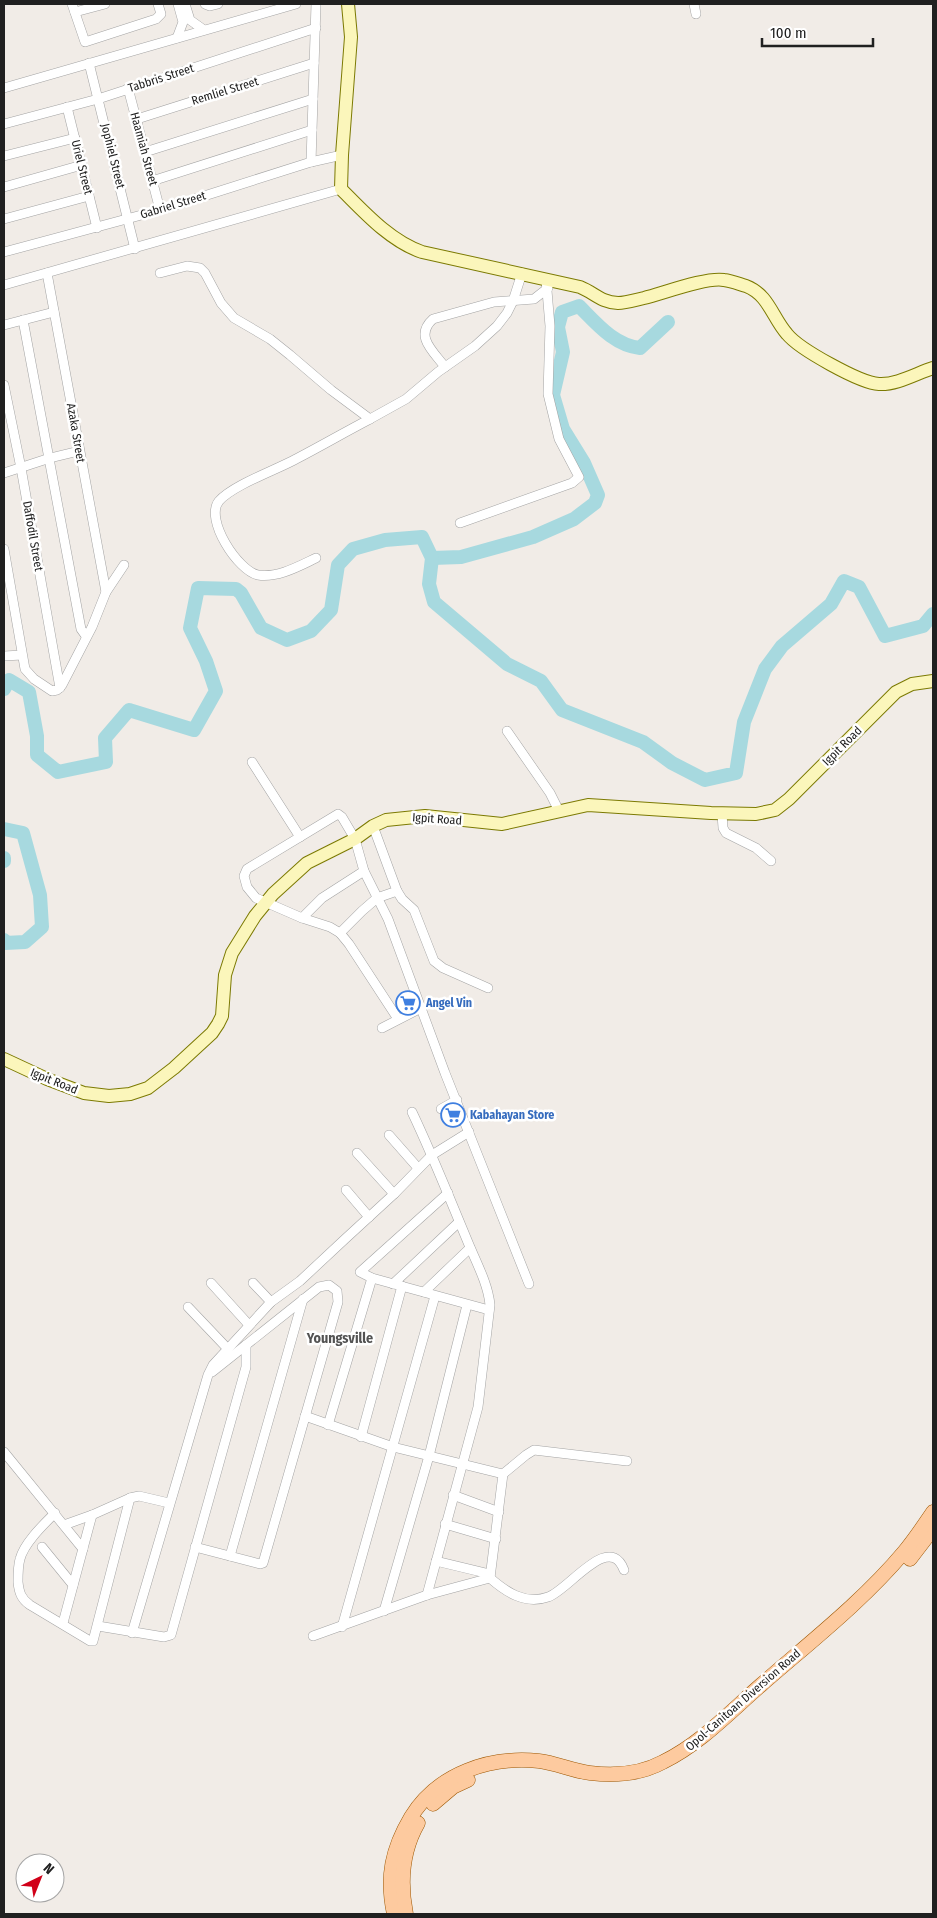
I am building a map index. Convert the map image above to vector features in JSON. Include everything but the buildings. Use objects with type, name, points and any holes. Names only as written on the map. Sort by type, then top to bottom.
[{"type":"main road","name":"Opol-Canitoan Diversion Road","points":[[394,1914],[391,1901],[390,1870],[395,1850],[415,1812],[446,1780],[485,1764],[520,1760],[540,1761],[590,1773],[624,1774],[644,1771],[663,1762],[690,1747],[825,1629],[881,1577],[905,1551],[933,1512]]},
{"type":"main road","name":"Opol-Canitoan Diversion Road","points":[[406,1914],[403,1871],[406,1852],[413,1832],[422,1817],[435,1802],[453,1787],[496,1770],[515,1768],[540,1770],[588,1780],[620,1783],[667,1771],[695,1754],[892,1579],[933,1529]]},
{"type":"street","points":[[105,4],[74,8],[85,42],[156,19],[161,14],[158,4]]},
{"type":"street","points":[[178,4],[187,21],[204,30]]},
{"type":"street","points":[[177,38],[187,21],[185,4]]},
{"type":"street","points":[[205,4],[210,6],[218,4]]},
{"type":"street","points":[[4,88],[296,4]]},
{"type":"street","points":[[312,162],[316,4]]},
{"type":"street","points":[[348,4],[351,37],[342,155],[342,189],[357,205],[393,236],[411,248],[522,273],[547,283],[580,287],[600,299],[619,303],[664,294],[706,281],[724,280],[748,287],[759,293],[767,302],[781,326],[796,343],[862,380],[880,384],[891,383],[933,368]]},
{"type":"street","points":[[694,4],[696,14]]},
{"type":"street","name":"Tabbris Street","points":[[4,124],[98,98],[316,28]]},
{"type":"street","name":"Jophiel Street","points":[[89,63],[135,248]]},
{"type":"street","name":"Remliel Street","points":[[137,119],[314,63]]},
{"type":"street","name":"Haamiah Street","points":[[128,88],[160,210]]},
{"type":"street","points":[[145,152],[313,99]]},
{"type":"street","name":"Uriel Street","points":[[67,107],[97,228]]},
{"type":"street","points":[[152,181],[312,130]]},
{"type":"street","points":[[4,156],[75,138]]},
{"type":"street","name":"Gabriel Street","points":[[4,252],[129,219],[312,162],[342,155]]},
{"type":"street","points":[[4,187],[82,165]]},
{"type":"street","points":[[4,285],[342,189]]},
{"type":"street","points":[[4,219],[89,196]]},
{"type":"street","points":[[160,273],[187,266],[200,268],[205,273],[221,304],[234,318],[284,350],[350,406],[370,419]]},
{"type":"street","name":"Azaka Street","points":[[47,273],[106,592]]},
{"type":"street","points":[[316,558],[280,574],[258,575],[245,570],[234,557],[216,524],[216,505],[221,499],[235,490],[297,459],[406,399],[445,367],[475,346],[497,326],[513,301],[522,273]]},
{"type":"street","points":[[445,367],[431,350],[424,335],[425,326],[433,319],[494,302],[534,298],[547,283]]},
{"type":"street","points":[[460,523],[572,483],[579,477],[559,439],[548,394],[550,326],[547,283]]},
{"type":"street","points":[[4,325],[54,312]]},
{"type":"street","points":[[23,320],[81,630],[86,636]]},
{"type":"street","name":"Daffodil Street","points":[[4,385],[21,468],[60,688]]},
{"type":"street","points":[[4,473],[79,451]]},
{"type":"street","points":[[4,549],[25,669],[29,675],[52,692],[60,688],[92,627],[106,592],[124,565]]},
{"type":"street","points":[[4,656],[22,655]]},
{"type":"street","name":"Igpit Road","points":[[4,1060],[84,1094],[109,1096],[130,1094],[148,1088],[212,1034],[222,1016],[224,975],[232,953],[265,903],[307,863],[355,839],[373,826],[386,820],[425,816],[502,824],[577,806],[596,805],[722,814],[756,814],[775,810],[789,799],[896,692],[912,684],[933,681]]},
{"type":"street","points":[[507,731],[550,793],[558,811]]},
{"type":"street","points":[[252,762],[300,837]]},
{"type":"street","points":[[398,1019],[340,933],[330,927],[265,903],[253,895],[244,876],[245,872],[338,814],[342,817],[355,839],[364,871],[388,919],[444,1073],[457,1100],[529,1284]]},
{"type":"street","points":[[722,814],[723,828],[726,833],[756,848],[771,860]]},
{"type":"street","points":[[373,826],[397,891],[402,899],[414,910],[434,962],[443,968],[488,988]]},
{"type":"street","points":[[302,918],[322,898],[364,871]]},
{"type":"street","points":[[340,933],[378,898],[397,891]]},
{"type":"street","points":[[382,1028],[421,1008]]},
{"type":"street","points":[[441,1109],[457,1100]]},
{"type":"street","points":[[412,1112],[448,1193],[489,1298],[480,1395],[427,1594]]},
{"type":"street","points":[[132,1632],[169,1502],[208,1375],[213,1365],[271,1302],[300,1281],[394,1194],[432,1155],[469,1132]]},
{"type":"street","points":[[389,1135],[418,1168]]},
{"type":"street","points":[[357,1153],[394,1194]]},
{"type":"street","points":[[346,1190],[369,1217]]},
{"type":"street","points":[[448,1193],[361,1270],[362,1274],[489,1310]]},
{"type":"street","points":[[361,1437],[397,1285],[459,1222]]},
{"type":"street","points":[[424,1292],[470,1248]]},
{"type":"street","points":[[328,1424],[372,1278]]},
{"type":"street","points":[[211,1283],[249,1325]]},
{"type":"street","points":[[253,1283],[271,1302]]},
{"type":"street","points":[[195,1547],[260,1564],[263,1563],[338,1295],[334,1287],[319,1287],[208,1375]]},
{"type":"street","points":[[342,1627],[435,1296]]},
{"type":"street","points":[[230,1556],[303,1299]]},
{"type":"street","points":[[384,1611],[428,1456],[467,1305]]},
{"type":"street","points":[[188,1307],[227,1348]]},
{"type":"street","points":[[98,1626],[164,1637],[171,1635],[246,1367],[246,1345]]},
{"type":"street","points":[[305,1416],[393,1447],[503,1474]]},
{"type":"street","points":[[490,1576],[503,1474],[534,1450],[627,1461]]},
{"type":"street","points":[[4,1452],[83,1549]]},
{"type":"street","points":[[64,1525],[139,1496],[169,1502]]},
{"type":"street","points":[[453,1496],[499,1512]]},
{"type":"street","points":[[55,1513],[44,1523],[30,1541],[20,1559],[19,1591],[23,1599],[30,1605],[64,1623],[90,1641],[95,1638],[130,1498]]},
{"type":"street","points":[[64,1623],[92,1515]]},
{"type":"street","points":[[445,1524],[496,1540]]},
{"type":"street","points":[[42,1547],[73,1585]]},
{"type":"street","points":[[436,1561],[490,1576],[513,1595],[530,1599],[539,1599],[556,1594],[593,1562],[602,1557],[610,1556],[617,1559],[624,1570]]},
{"type":"street","points":[[313,1636],[342,1627],[427,1594],[490,1576]]},
{"type":"waterway","points":[[432,558],[461,557],[533,537],[574,519],[595,503],[598,495],[584,463],[563,429],[553,395],[563,352],[558,327],[562,312],[579,306],[606,333],[622,343],[640,348],[668,322]]},
{"type":"waterway","points":[[4,689],[9,680],[29,692],[37,736],[37,755],[58,772],[106,762],[105,738],[129,710],[194,730],[216,691],[206,661],[190,628],[198,588],[236,589],[241,593],[261,628],[287,640],[311,631],[331,610],[338,565],[353,549],[385,540],[422,537],[432,558],[429,584],[434,602],[507,664],[541,681],[562,710],[643,742],[672,763],[705,780],[736,773],[744,722],[765,669],[782,646],[831,604],[844,581],[859,587],[885,636],[923,626],[933,614]]},
{"type":"waterway","points":[[4,829],[23,833],[40,895],[42,927],[25,942],[5,943],[4,940]]},
{"type":"place","name":"Angel Vin","points":[[408,1003]]},
{"type":"place","name":"Kabahayan Store","points":[[453,1115]]},
{"type":"district","name":"Youngsville","points":[[340,1338]]}]
